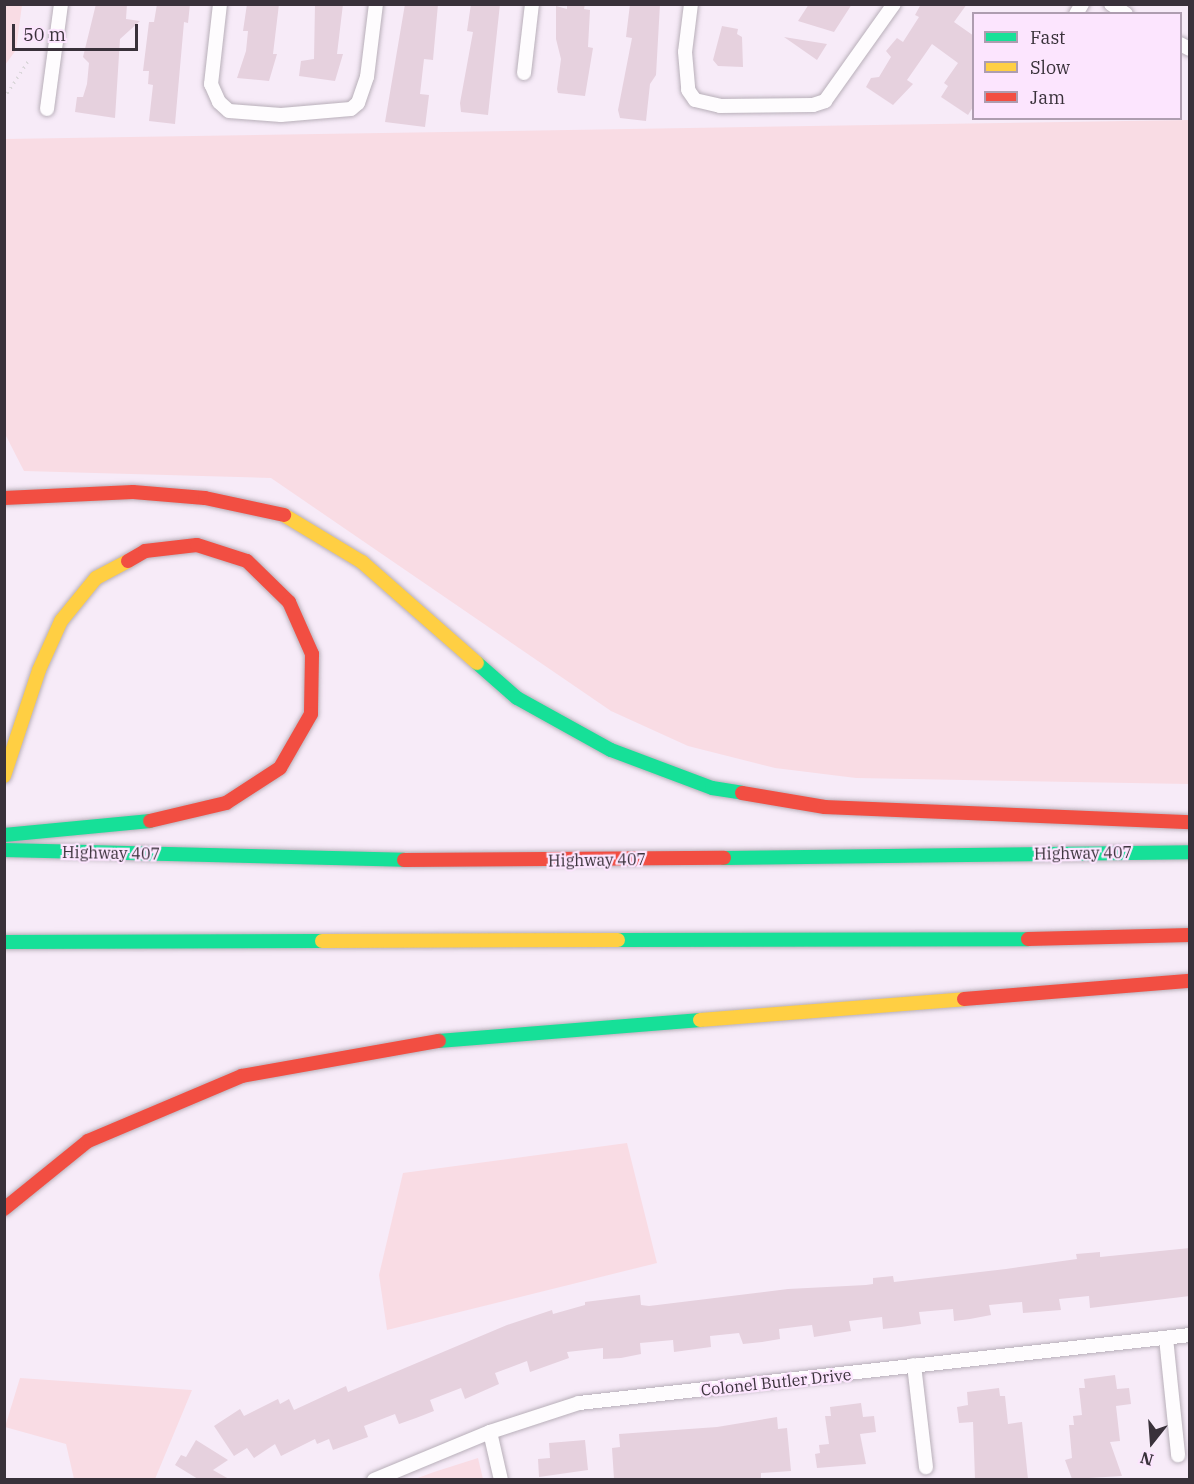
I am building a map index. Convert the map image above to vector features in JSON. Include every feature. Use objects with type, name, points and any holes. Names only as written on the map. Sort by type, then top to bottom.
[{"type":"highway","points":[[4,498],[133,492],[205,498],[287,516],[362,562],[517,698],[611,750],[712,789],[825,807],[1190,822]]},
{"type":"highway","points":[[4,776],[39,670],[61,621],[96,578],[145,551],[197,545],[247,561],[290,602],[312,654],[310,714],[280,768],[226,803],[165,820],[4,835]]},
{"type":"highway","name":"Highway 407","points":[[4,850],[470,861],[1190,852]]},
{"type":"highway","points":[[7,943],[1069,939],[1190,935]]},
{"type":"highway","points":[[4,1209],[88,1141],[242,1076],[422,1042],[1190,981]]},
{"type":"street","points":[[47,109],[61,4]]},
{"type":"street","points":[[220,4],[211,84],[219,102],[229,111],[281,115],[340,110],[358,103],[367,77],[376,4]]},
{"type":"street","points":[[524,73],[532,4]]},
{"type":"street","points":[[691,4],[685,52],[688,90],[695,100],[720,106],[813,105],[825,101],[894,4]]},
{"type":"street","name":"Colonel Butler Drive","points":[[374,1479],[490,1432],[579,1403],[1190,1335]]},
{"type":"street","points":[[1166,1338],[1178,1455]]},
{"type":"street","points":[[914,1365],[926,1467]]},
{"type":"street","points":[[490,1432],[501,1479]]},
{"type":"path","points":[[4,98],[28,61]]},
{"type":"shaded area","points":[[5,4],[22,5],[16,50],[5,65]]},
{"type":"shaded area","points":[[1189,120],[1189,784],[856,778],[775,768],[688,746],[611,711],[271,478],[24,471],[5,434],[5,139]]},
{"type":"shaded area","points":[[627,1143],[657,1263],[387,1330],[379,1275],[403,1173]]},
{"type":"shaded area","points":[[20,1378],[192,1390],[155,1479],[74,1479],[66,1444],[5,1427]]},
{"type":"shaded area","points":[[478,1458],[483,1479],[415,1479],[434,1472]]},
{"type":"building","points":[[96,4],[127,4],[126,19],[140,21],[120,39],[115,118],[75,112],[77,97],[83,97],[87,84],[89,63],[83,57]]},
{"type":"building","points":[[157,4],[190,4],[188,23],[184,22],[175,124],[149,121],[153,85],[148,84],[149,71],[143,71],[149,22],[154,22]]},
{"type":"building","points":[[247,4],[279,4],[273,54],[277,54],[269,81],[237,78],[246,51],[248,31],[243,31]]},
{"type":"building","points":[[315,4],[343,4],[337,54],[343,54],[335,81],[299,76],[301,61],[314,59]]},
{"type":"building","points":[[405,4],[438,4],[433,60],[424,59],[420,94],[429,95],[425,127],[385,122]]},
{"type":"building","points":[[471,4],[500,4],[488,115],[461,112],[460,103],[473,32],[467,31]]},
{"type":"building","points":[[567,4],[585,4],[584,9],[590,10],[588,47],[593,48],[585,96],[558,93],[557,89],[561,59],[556,39],[556,6],[567,9]]},
{"type":"building","points":[[630,4],[660,4],[656,75],[650,84],[646,121],[620,118],[618,110],[632,38],[626,37]]},
{"type":"building","points":[[809,4],[852,4],[834,32],[798,21]]},
{"type":"building","points":[[921,4],[967,4],[954,22],[972,35],[972,109],[968,115],[941,97],[948,86],[944,83],[958,63],[932,44],[907,80],[913,84],[893,105],[866,87],[871,78],[879,77],[891,57],[886,51],[897,38],[903,42],[919,17],[915,15]]},
{"type":"building","points":[[722,26],[738,29],[737,34],[742,37],[743,67],[718,66],[713,60]]},
{"type":"building","points":[[784,37],[827,44],[817,60]]},
{"type":"building","points":[[1190,1248],[1190,1296],[1090,1308],[1089,1296],[1059,1299],[1061,1310],[1023,1313],[1022,1302],[989,1305],[991,1315],[954,1321],[953,1309],[919,1312],[921,1324],[883,1329],[882,1317],[849,1321],[851,1331],[814,1337],[812,1325],[779,1329],[780,1339],[743,1344],[739,1333],[710,1336],[711,1347],[674,1352],[673,1340],[640,1343],[641,1354],[621,1358],[603,1359],[603,1348],[567,1352],[569,1358],[530,1372],[527,1361],[495,1373],[499,1384],[465,1399],[461,1388],[430,1400],[434,1411],[416,1418],[399,1424],[395,1414],[364,1426],[368,1437],[333,1450],[329,1439],[317,1444],[315,1439],[281,1456],[275,1444],[254,1458],[247,1448],[234,1456],[214,1426],[240,1409],[244,1416],[278,1399],[280,1404],[289,1399],[294,1410],[346,1386],[348,1392],[507,1325],[552,1310],[553,1314],[585,1305],[585,1302],[640,1295],[641,1305],[649,1306],[788,1289],[866,1285],[873,1284],[873,1278],[893,1276],[894,1282],[1006,1269],[1077,1259],[1076,1254],[1100,1252],[1100,1257]]},
{"type":"building","points":[[1115,1375],[1117,1389],[1129,1388],[1131,1404],[1116,1406],[1120,1441],[1110,1442],[1122,1476],[1072,1479],[1065,1460],[1072,1458],[1069,1425],[1074,1425],[1073,1416],[1082,1415],[1079,1388],[1085,1388],[1084,1379]]},
{"type":"building","points":[[999,1388],[1000,1396],[1005,1396],[1008,1424],[1022,1422],[1028,1479],[975,1479],[973,1422],[959,1423],[957,1407],[968,1405],[967,1392]]},
{"type":"building","points":[[861,1403],[863,1417],[874,1416],[876,1432],[860,1434],[866,1464],[817,1468],[815,1454],[820,1453],[819,1445],[829,1444],[825,1416],[831,1416],[830,1407]]},
{"type":"building","points":[[777,1417],[778,1429],[787,1428],[791,1471],[761,1473],[761,1478],[745,1479],[614,1479],[612,1448],[620,1447],[619,1434],[717,1427]]},
{"type":"building","points":[[196,1440],[228,1460],[213,1470],[229,1479],[198,1479],[175,1465],[181,1455],[186,1457]]},
{"type":"building","points":[[585,1440],[588,1470],[539,1477],[538,1459],[550,1458],[549,1443]]},
{"type":"traffic: fast","points":[[477,663],[517,698],[611,750],[712,788],[742,793]]},
{"type":"traffic: fast","points":[[4,835],[150,821]]},
{"type":"traffic: fast","points":[[4,850],[404,860]]},
{"type":"traffic: fast","points":[[724,858],[1190,852]]},
{"type":"traffic: fast","points":[[618,940],[1028,939]]},
{"type":"traffic: fast","points":[[4,942],[322,941]]},
{"type":"traffic: fast","points":[[439,1041],[700,1020]]},
{"type":"traffic: slow","points":[[284,515],[362,562],[477,663]]},
{"type":"traffic: slow","points":[[4,776],[39,670],[61,621],[96,578],[128,561]]},
{"type":"traffic: slow","points":[[322,941],[618,940]]},
{"type":"traffic: slow","points":[[700,1020],[964,999]]},
{"type":"traffic: jam","points":[[4,498],[133,492],[205,498],[284,515]]},
{"type":"traffic: jam","points":[[128,561],[145,551],[197,545],[247,561],[289,602],[312,654],[311,714],[280,768],[226,803],[150,821]]},
{"type":"traffic: jam","points":[[742,793],[825,807],[1190,822]]},
{"type":"traffic: jam","points":[[404,860],[724,858]]},
{"type":"traffic: jam","points":[[1028,939],[1190,935]]},
{"type":"traffic: jam","points":[[964,999],[1190,981]]},
{"type":"traffic: jam","points":[[4,1209],[88,1141],[242,1076],[439,1041]]}]
